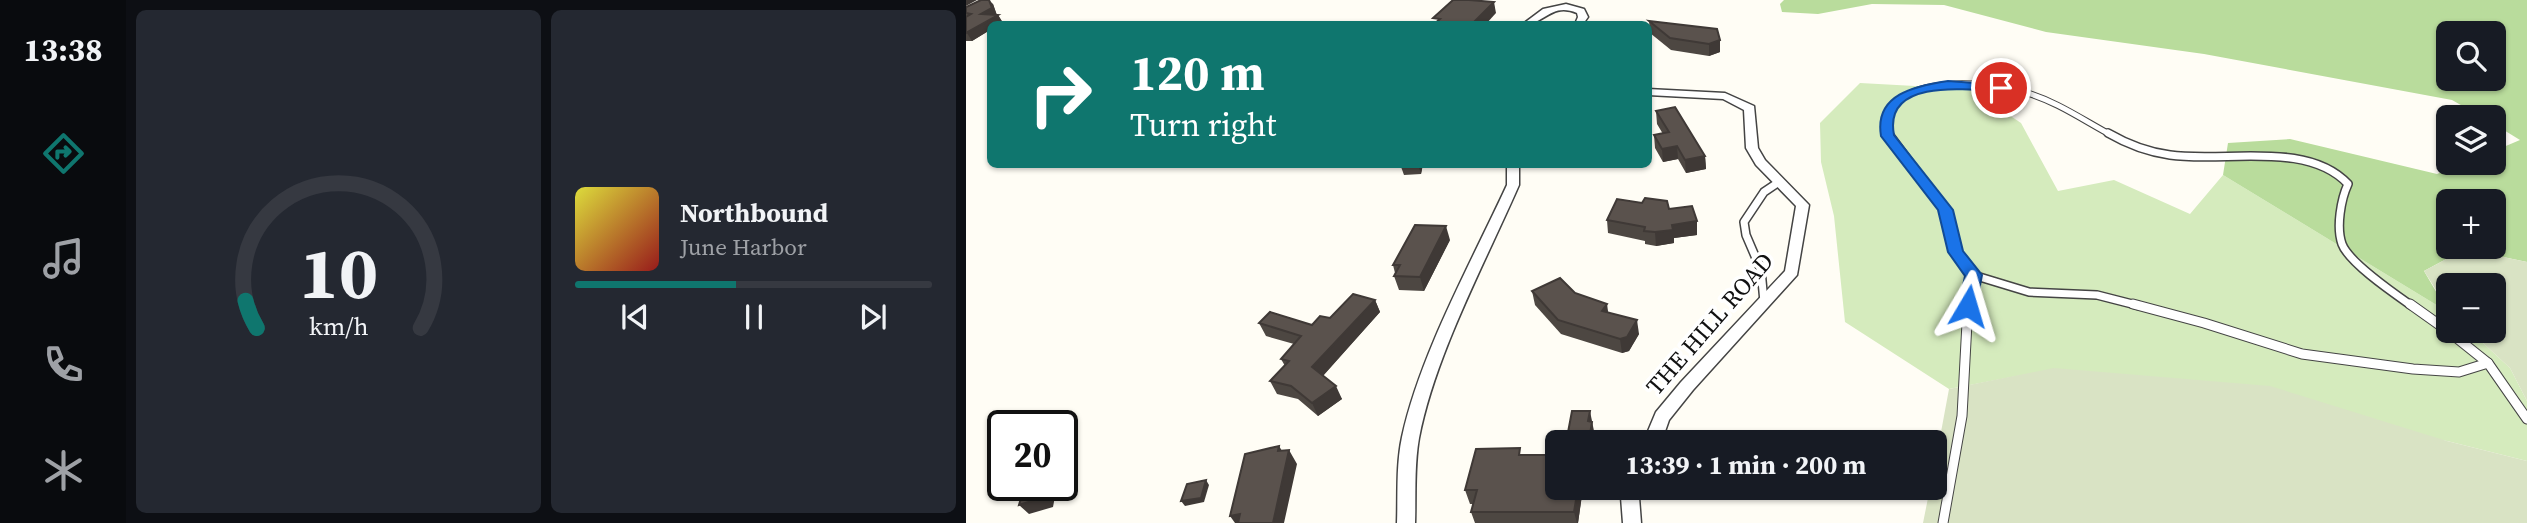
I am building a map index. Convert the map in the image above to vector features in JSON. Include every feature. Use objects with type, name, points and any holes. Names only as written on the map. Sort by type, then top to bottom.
[{"type":"street","points":[[1531,21],[1541,11],[1559,7],[1581,12],[1583,17],[1581,21]]},
{"type":"street","name":"THE HILL ROAD","points":[[1652,92],[1725,96],[1751,108],[1752,148],[1760,162],[1802,205],[1792,272],[1662,417],[1657,430]]},
{"type":"street","points":[[1406,523],[1405,482],[1412,429],[1442,346],[1513,185],[1513,168]]},
{"type":"street","points":[[1630,500],[1632,523]]},
{"type":"lane","points":[[2436,323],[2388,289],[2360,265],[2342,244],[2340,200],[2348,184],[2344,177],[2315,163],[2283,157],[2212,159],[2168,155],[2112,138],[2058,106],[2029,94],[1979,85],[1948,84],[1905,95],[1893,105],[1885,121],[1888,136],[1945,210],[1956,252],[1973,275],[2029,292],[2097,295],[2204,323],[2302,354],[2413,369],[2459,372],[2488,363]]},
{"type":"lane","points":[[1764,303],[1761,270],[1746,235],[1744,222],[1763,192],[1779,182]]},
{"type":"lane","points":[[1943,523],[1962,415],[1968,306],[1973,275]]},
{"type":"lane","points":[[2463,343],[2488,363],[2527,419]]},
{"type":"green space","points":[[1784,0],[2527,0],[2527,262],[2506,258],[2506,189],[2436,189],[2436,259],[2446,259],[2424,271],[2436,292],[2436,305],[2223,175],[2228,143],[2290,139],[2436,175],[2506,175],[2506,146],[2520,140],[2506,131],[2506,105],[2461,105],[2452,100],[2204,54],[2046,32],[1944,5],[1872,4],[1818,14],[1782,12],[1780,4]]},
{"type":"green space","points":[[1860,83],[1970,89],[2021,123],[2058,191],[2114,180],[2190,214],[2223,175],[2436,305],[2436,343],[2483,343],[2510,368],[2527,401],[2527,461],[2447,441],[2054,369],[1949,389],[1845,322],[1834,216],[1821,162],[1820,123]]},
{"type":"green space","points":[[2506,258],[2527,262],[2527,401],[2510,368],[2483,343],[2506,343],[2506,273],[2436,273],[2436,290],[2424,271],[2446,259]]},
{"type":"green space","points":[[2054,368],[2270,386],[2447,441],[2527,461],[2527,523],[1923,523],[1928,500],[1947,500],[1947,430],[1941,430],[1949,389]]},
{"type":"building","points":[[981,0],[989,0],[992,8],[981,14],[998,15],[966,33],[966,17],[971,14],[966,13],[966,7]]},
{"type":"building","points":[[1453,0],[1494,2],[1475,21],[1438,21],[1440,19],[1433,18]]},
{"type":"building","points":[[1652,21],[1717,29],[1720,40],[1709,44],[1670,38]]},
{"type":"building","points":[[1675,107],[1705,156],[1685,160],[1677,146],[1662,149],[1654,135],[1669,132],[1656,111]]},
{"type":"building","points":[[1645,198],[1667,201],[1669,209],[1692,206],[1697,221],[1672,225],[1673,230],[1655,232],[1644,231],[1645,227],[1607,220],[1617,199],[1642,203]]},
{"type":"building","points":[[1415,225],[1446,226],[1420,277],[1394,276],[1400,265],[1393,265]]},
{"type":"building","points":[[1560,278],[1575,293],[1607,304],[1602,311],[1637,320],[1627,337],[1620,339],[1558,320],[1532,291]]},
{"type":"building","points":[[1353,294],[1375,300],[1312,367],[1336,386],[1312,403],[1291,386],[1270,381],[1289,361],[1281,359],[1301,336],[1259,323],[1270,312],[1312,325],[1320,316],[1330,318]]},
{"type":"building","points":[[1572,411],[1590,411],[1588,421],[1592,422],[1591,430],[1568,430]]},
{"type":"building","points":[[1279,446],[1278,451],[1289,450],[1273,523],[1238,523],[1240,514],[1230,516],[1245,454]]},
{"type":"building","points":[[1520,448],[1519,455],[1545,455],[1545,500],[1576,500],[1574,512],[1471,512],[1477,490],[1465,490],[1476,449]]},
{"type":"building","points":[[1206,480],[1201,498],[1181,501],[1187,484]]},
{"type":"route","points":[[1968,306],[1973,275],[1956,252],[1945,210],[1888,136],[1885,121],[1893,105],[1905,95],[1926,88],[1948,84],[2001,88]]}]
